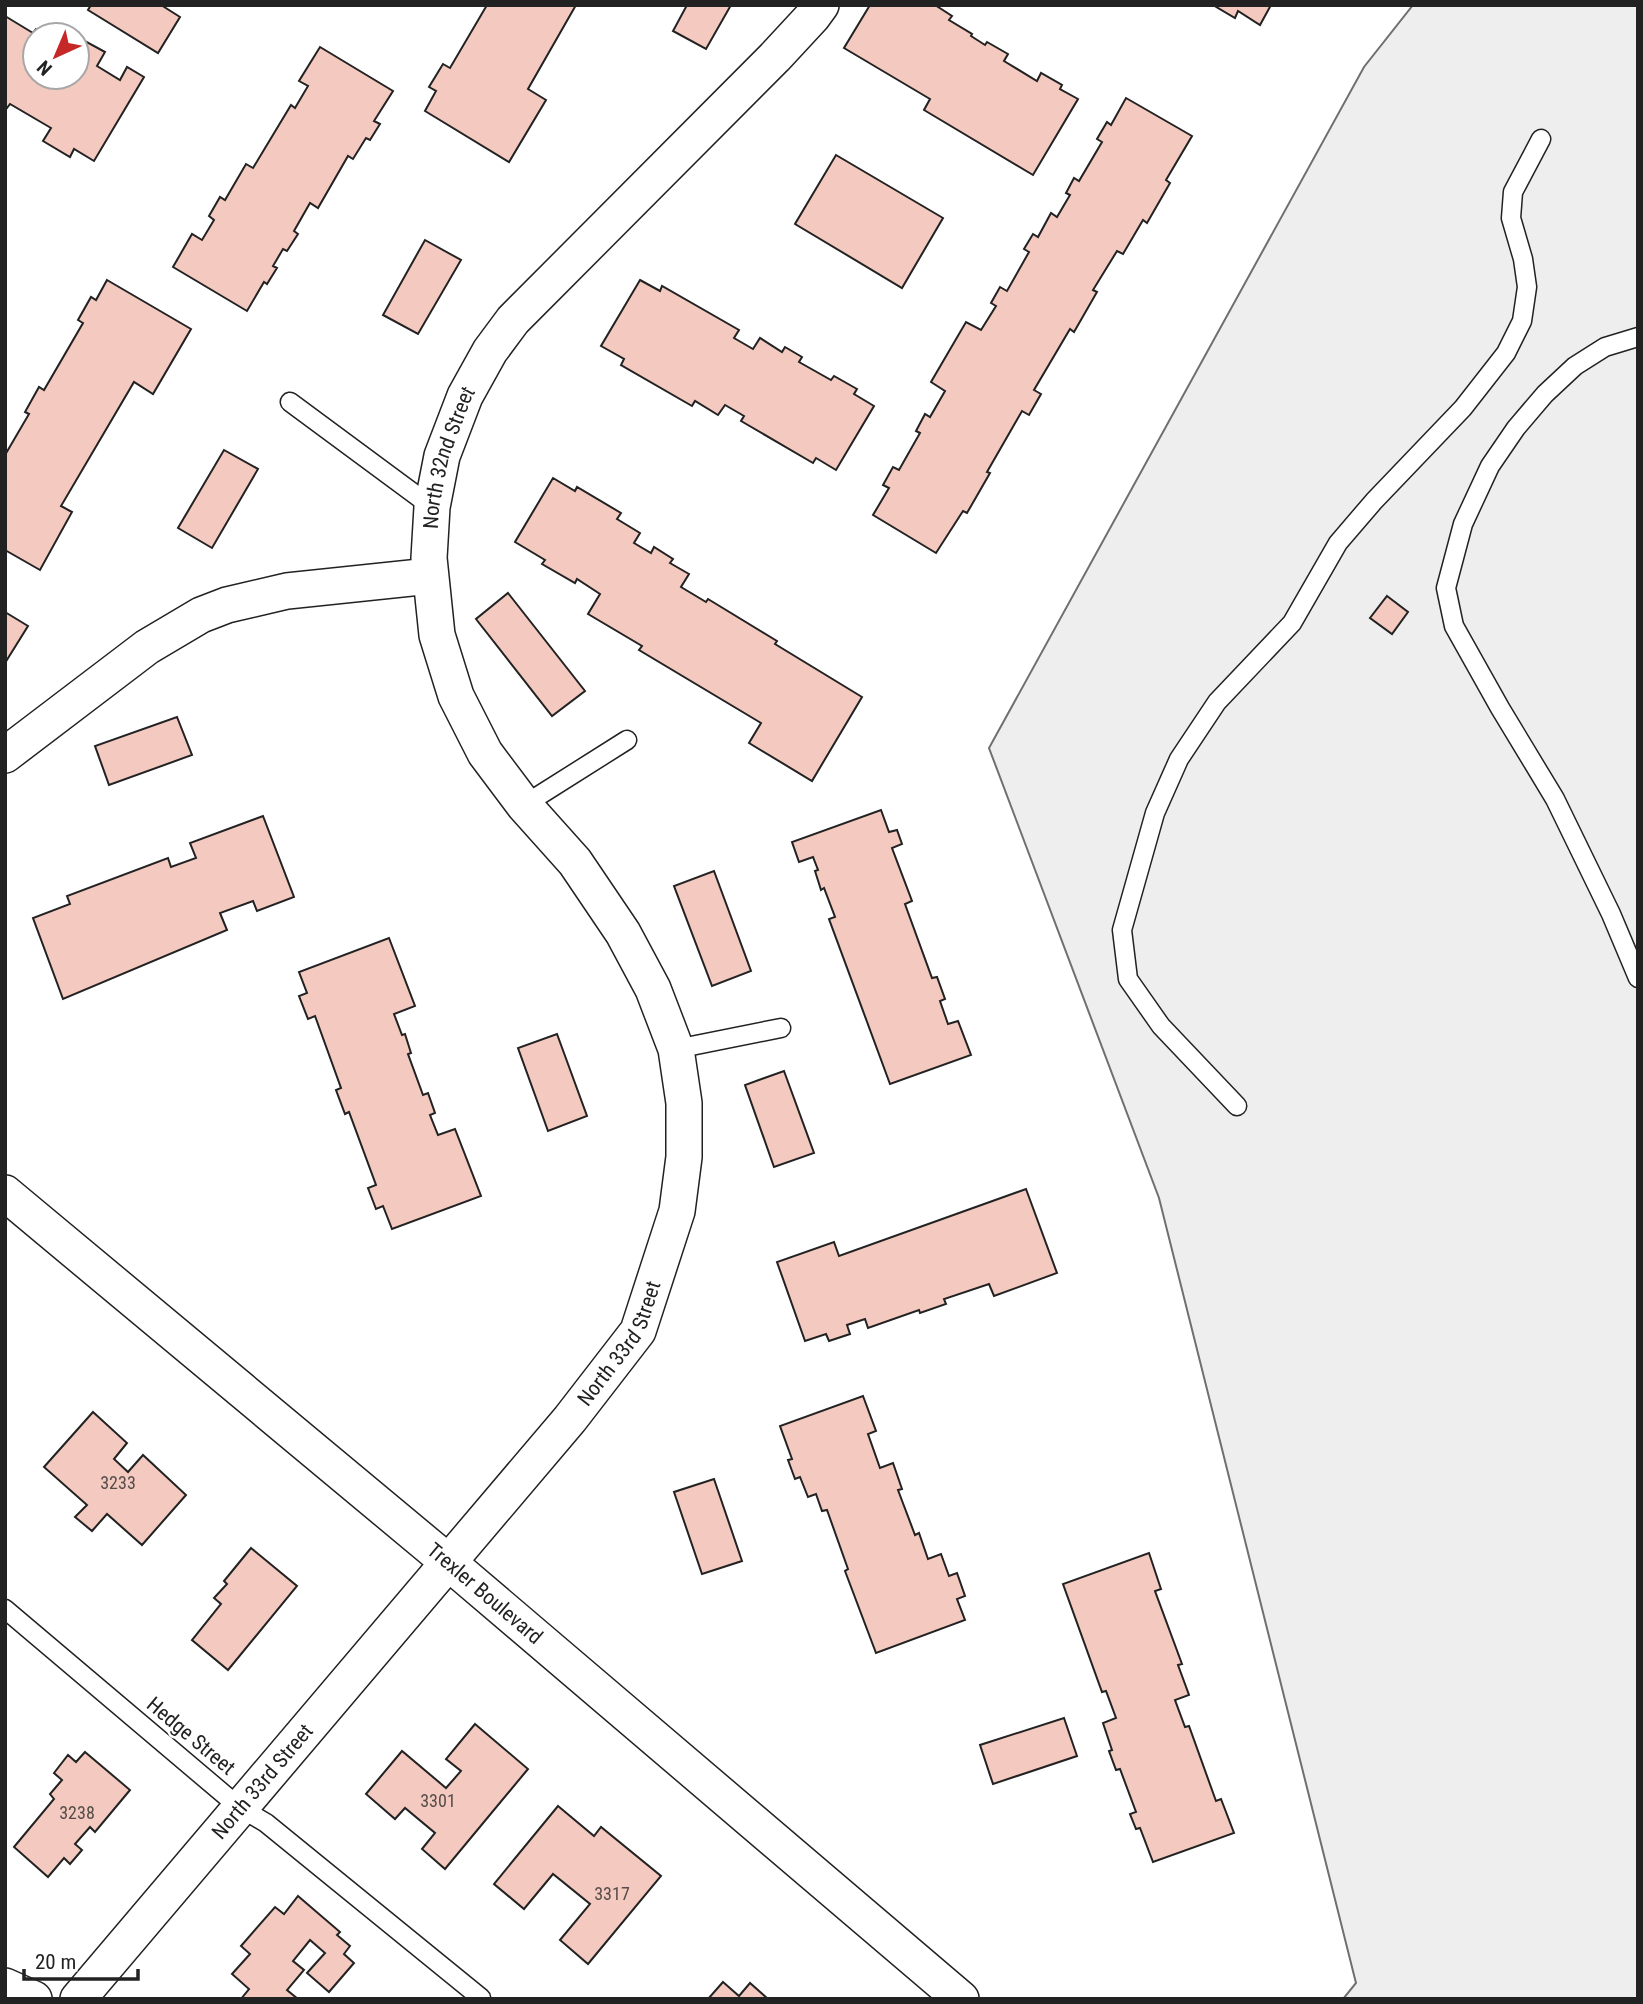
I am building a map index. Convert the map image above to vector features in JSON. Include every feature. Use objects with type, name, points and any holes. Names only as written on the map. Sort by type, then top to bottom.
[{"type":"street","name":"North 32nd Street","points":[[430,576],[432,507],[442,456],[464,396],[490,351],[513,320],[775,57],[821,5]]},
{"type":"street","points":[[5,755],[147,647],[201,615],[227,605],[287,591],[430,576]]},
{"type":"street","name":"North 33rd Street","points":[[78,1999],[570,1419],[638,1331],[677,1211],[684,1157],[684,1103],[676,1049],[653,989],[623,933],[575,862],[524,805],[485,753],[456,696],[437,635],[430,576]]},
{"type":"street","name":"Trexler Boulevard","points":[[5,1193],[448,1562],[961,1999]]},
{"type":"street","points":[[5,1986],[34,1999]]},
{"type":"lane","points":[[1237,1106],[1161,1026],[1128,979],[1122,930],[1155,813],[1178,759],[1217,702],[1292,623],[1338,543],[1462,408],[1506,353],[1522,321],[1527,287],[1523,259],[1511,218],[1513,192],[1541,139]]},
{"type":"lane","points":[[1638,337],[1605,347],[1575,366],[1545,394],[1516,428],[1490,466],[1463,524],[1446,588],[1454,626],[1555,799],[1606,902],[1638,978]]},
{"type":"lane","points":[[290,402],[432,507]]},
{"type":"lane","points":[[524,805],[627,740]]},
{"type":"lane","points":[[676,1049],[781,1028]]},
{"type":"lane","name":"Hedge Street","points":[[5,1609],[239,1807],[266,1822],[481,1998]]},
{"type":"shaded area","points":[[1413,5],[1638,5],[1638,1999],[1343,1999],[1356,1983],[1159,1198],[989,748],[1364,67]]},
{"type":"building","points":[[91,5],[161,5],[180,17],[158,53],[88,10]]},
{"type":"building","points":[[487,5],[576,5],[528,89],[546,100],[509,162],[425,111],[436,91],[429,87],[443,64],[450,68]]},
{"type":"building","points":[[687,5],[731,5],[706,49],[673,31]]},
{"type":"building","points":[[870,5],[935,5],[952,16],[949,20],[972,34],[971,36],[1008,54],[1004,61],[1037,81],[1041,73],[1062,85],[1060,89],[1078,99],[1033,175],[924,110],[930,99],[844,48]]},
{"type":"building","points":[[1213,5],[1271,5],[1260,25],[1238,11],[1235,18]]},
{"type":"building","points":[[5,16],[21,26],[21,91],[91,91],[91,44],[105,52],[97,66],[120,80],[127,67],[144,77],[94,161],[74,149],[70,157],[43,141],[51,128],[10,104],[5,107]]},
{"type":"building","points":[[320,47],[393,91],[374,121],[380,124],[370,140],[366,138],[353,159],[348,156],[318,208],[310,203],[294,231],[298,234],[287,251],[283,249],[273,266],[277,268],[267,284],[264,282],[247,311],[173,267],[192,234],[202,240],[214,220],[209,216],[220,197],[225,200],[246,164],[253,168],[291,105],[295,108],[308,86],[299,81]]},
{"type":"building","points":[[1126,98],[1192,136],[1166,180],[1170,183],[1147,223],[1143,220],[1123,254],[1117,251],[1093,290],[1097,292],[1074,332],[1070,329],[1034,390],[1041,394],[1029,415],[1022,411],[967,513],[963,511],[936,553],[873,515],[889,488],[883,485],[893,467],[899,470],[920,433],[916,431],[925,414],[930,417],[945,391],[931,382],[966,322],[981,330],[996,306],[991,303],[1000,287],[1007,291],[1029,252],[1024,249],[1033,234],[1038,237],[1051,213],[1057,217],[1070,195],[1066,193],[1074,178],[1079,181],[1102,142],[1097,139],[1107,122],[1111,125]]},
{"type":"building","points":[[836,155],[943,218],[902,288],[795,224]]},
{"type":"building","points":[[425,240],[461,260],[418,334],[383,315]]},
{"type":"building","points":[[107,280],[191,329],[153,394],[134,382],[61,506],[72,512],[40,570],[5,550],[5,455],[29,414],[25,412],[39,387],[44,390],[83,323],[78,320],[91,297],[96,300]]},
{"type":"building","points":[[640,280],[660,291],[662,286],[739,330],[734,338],[753,349],[760,338],[782,352],[785,347],[802,357],[799,362],[831,380],[834,376],[857,389],[854,394],[874,406],[836,470],[816,458],[813,463],[741,421],[744,416],[725,405],[718,415],[695,401],[692,406],[621,365],[624,359],[601,346]]},
{"type":"building","points":[[224,450],[258,469],[212,548],[178,528]]},
{"type":"building","points":[[553,478],[575,491],[577,487],[621,513],[617,519],[640,533],[634,543],[651,553],[654,547],[673,559],[670,563],[689,574],[681,587],[706,602],[708,599],[862,697],[812,781],[749,743],[761,723],[639,650],[642,646],[588,614],[600,594],[577,579],[575,583],[542,564],[545,560],[515,542]]},
{"type":"building","points":[[508,593],[585,691],[552,716],[476,619]]},
{"type":"building","points":[[1387,596],[1408,612],[1392,634],[1370,618]]},
{"type":"building","points":[[5,612],[28,626],[5,663]]},
{"type":"building","points":[[177,717],[192,755],[109,785],[95,746]]},
{"type":"building","points":[[881,810],[889,832],[897,830],[902,844],[892,848],[912,901],[905,904],[932,978],[937,977],[945,999],[940,1001],[948,1024],[958,1021],[971,1055],[890,1084],[829,919],[835,917],[824,888],[821,890],[813,857],[799,862],[792,842]]},
{"type":"building","points":[[263,816],[294,897],[257,911],[253,901],[220,913],[227,930],[63,999],[33,918],[70,904],[67,896],[168,858],[171,867],[196,858],[190,843]]},
{"type":"building","points":[[714,871],[751,971],[712,986],[674,886]]},
{"type":"building","points":[[389,938],[415,1006],[394,1014],[402,1035],[405,1034],[411,1053],[408,1054],[423,1095],[428,1093],[435,1113],[430,1115],[438,1135],[455,1129],[481,1196],[392,1229],[383,1206],[376,1209],[368,1188],[376,1185],[349,1112],[345,1114],[336,1090],[341,1088],[315,1016],[308,1019],[299,996],[307,993],[299,972]]},
{"type":"building","points":[[557,1034],[587,1116],[548,1131],[518,1048]]},
{"type":"building","points":[[784,1071],[814,1153],[774,1167],[745,1085]]},
{"type":"building","points":[[1026,1189],[1057,1273],[994,1296],[989,1284],[944,1299],[946,1304],[920,1313],[919,1310],[868,1328],[865,1319],[847,1325],[850,1334],[829,1341],[826,1334],[805,1341],[777,1262],[834,1242],[839,1256]]},
{"type":"building","points":[[863,1396],[876,1431],[868,1434],[880,1468],[893,1463],[902,1489],[898,1490],[915,1535],[919,1533],[928,1559],[941,1554],[949,1576],[957,1573],[965,1596],[957,1599],[965,1620],[876,1653],[845,1571],[848,1569],[827,1510],[822,1511],[816,1494],[808,1497],[800,1477],[795,1479],[788,1460],[792,1459],[780,1426]]},
{"type":"building","points":[[93,1412],[127,1443],[114,1459],[128,1472],[143,1455],[186,1495],[142,1545],[107,1514],[92,1531],[75,1517],[87,1505],[44,1467]]},
{"type":"building","points":[[714,1479],[742,1561],[702,1574],[674,1492]]},
{"type":"building","points":[[251,1548],[297,1586],[228,1670],[192,1640],[221,1604],[214,1598],[227,1584],[224,1581]]},
{"type":"building","points":[[1149,1553],[1161,1589],[1155,1591],[1182,1664],[1178,1665],[1189,1695],[1175,1700],[1185,1727],[1189,1726],[1216,1801],[1221,1799],[1234,1833],[1153,1862],[1140,1828],[1136,1829],[1130,1814],[1136,1812],[1120,1769],[1116,1770],[1109,1751],[1112,1750],[1103,1723],[1116,1718],[1106,1691],[1102,1692],[1063,1584]]},
{"type":"building","points":[[1064,1718],[1077,1756],[993,1784],[980,1745]]},
{"type":"building","points":[[475,1724],[528,1769],[445,1869],[422,1849],[435,1833],[405,1808],[395,1819],[366,1794],[402,1751],[446,1788],[461,1771],[446,1759]]},
{"type":"building","points":[[85,1752],[130,1790],[95,1832],[90,1827],[75,1844],[82,1850],[70,1864],[64,1858],[48,1877],[14,1847],[54,1799],[50,1794],[62,1780],[54,1773],[68,1755],[76,1762]]},
{"type":"building","points":[[558,1806],[594,1836],[601,1827],[661,1876],[588,1964],[560,1940],[590,1904],[553,1874],[524,1909],[494,1884]]},
{"type":"building","points":[[298,1896],[340,1932],[337,1935],[350,1946],[344,1954],[354,1963],[329,1992],[307,1973],[325,1953],[310,1940],[293,1961],[304,1970],[287,1990],[298,1999],[241,1999],[249,1989],[232,1974],[250,1954],[241,1946],[275,1907],[284,1914]]},
{"type":"building","points":[[723,1982],[739,1996],[750,1983],[768,1999],[708,1999]]}]
